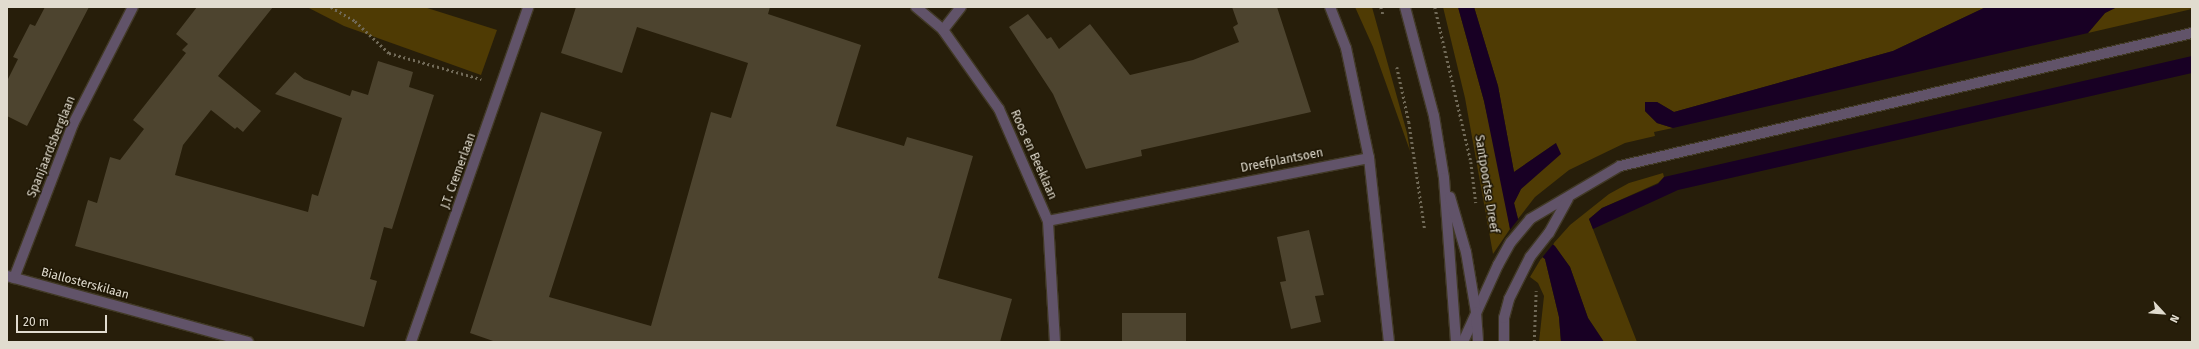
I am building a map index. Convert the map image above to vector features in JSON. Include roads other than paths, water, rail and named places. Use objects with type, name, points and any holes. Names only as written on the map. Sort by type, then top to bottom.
[{"type":"street","name":"Spanjaardsberglaan","points":[[11,277],[73,124],[133,7]]},
{"type":"street","name":"J.T. Cremerlaan","points":[[411,342],[503,85],[528,7]]},
{"type":"street","name":"Roos en Beeklaan","points":[[916,7],[943,30],[999,109],[1048,221],[1055,342]]},
{"type":"street","points":[[943,30],[961,7]]},
{"type":"street","points":[[1330,7],[1346,48],[1369,158],[1389,342]]},
{"type":"street","points":[[1405,7],[1434,116],[1444,178],[1456,342]]},
{"type":"street","points":[[1463,342],[1476,312],[1511,242],[1530,219],[1568,199],[1603,174],[1640,160],[2192,33]]},
{"type":"street","name":"Dreefplantsoen","points":[[1048,221],[1369,158]]},
{"type":"street","points":[[1444,178],[1466,252],[1476,312],[1478,342]]},
{"type":"street","points":[[1504,342],[1504,318],[1519,279],[1530,257],[1549,233],[1568,199]]},
{"type":"street","name":"Biallosterskilaan","points":[[11,277],[248,342]]}]
